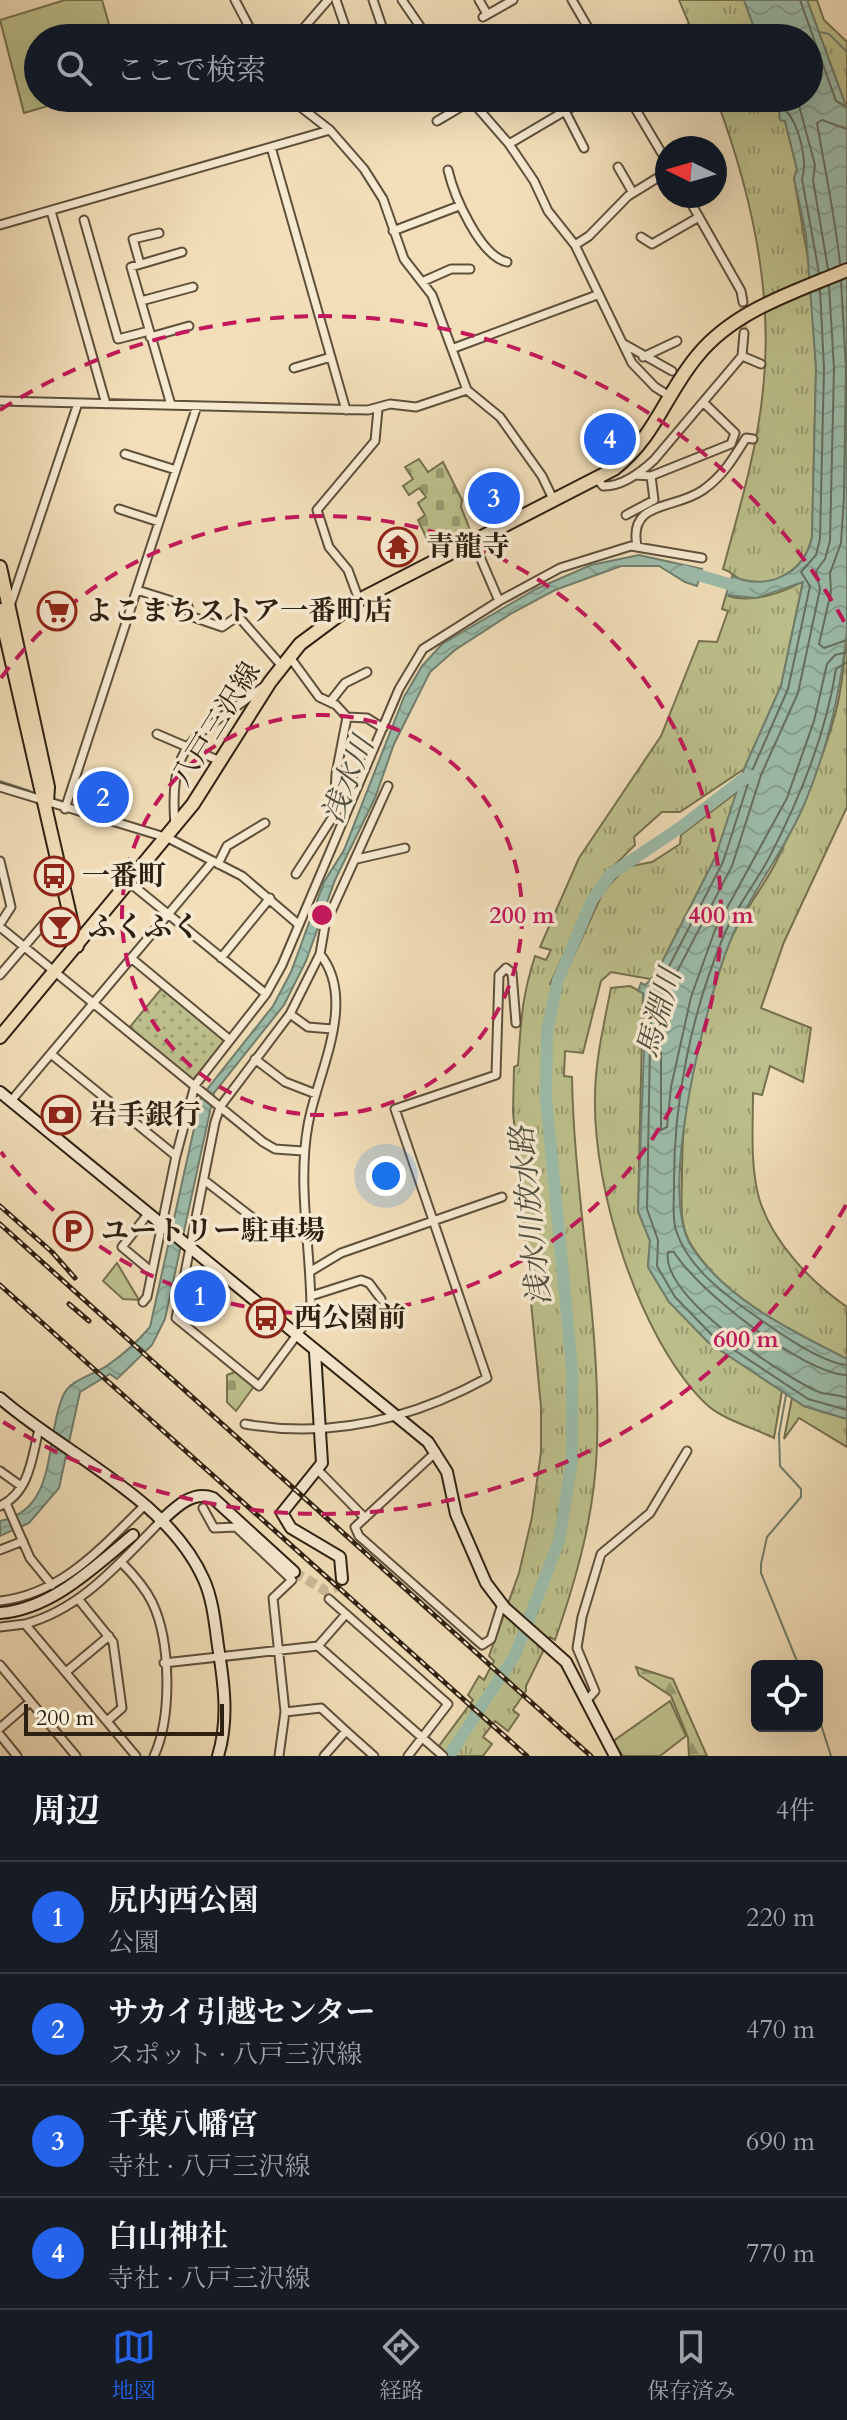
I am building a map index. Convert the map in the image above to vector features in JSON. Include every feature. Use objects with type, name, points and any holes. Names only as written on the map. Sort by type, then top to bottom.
[{"type":"main road","name":"八戸三沢線","points":[[0,1037],[171,833],[285,661],[327,621],[359,600],[598,480],[644,441],[706,345],[731,324],[764,306],[847,270]]},
{"type":"main road","points":[[0,567],[5,609],[5,655],[39,788],[47,803],[77,946]]},
{"type":"main road","points":[[5,609],[48,787],[47,803]]},
{"type":"street","points":[[235,0],[248,24]]},
{"type":"street","points":[[307,24],[328,0]]},
{"type":"street","points":[[336,0],[344,24]]},
{"type":"street","points":[[373,0],[381,24]]},
{"type":"street","points":[[402,0],[418,24]]},
{"type":"street","points":[[479,0],[485,16],[513,0]]},
{"type":"street","points":[[572,0],[586,24]]},
{"type":"street","points":[[307,112],[330,130],[364,169],[383,199],[404,259],[424,281],[454,348],[467,390],[500,417],[542,476],[554,501]]},
{"type":"street","points":[[437,121],[451,112]]},
{"type":"street","points":[[481,112],[509,144],[534,181],[548,211],[575,245],[597,295],[639,374],[671,398]]},
{"type":"street","points":[[509,144],[563,112]]},
{"type":"street","points":[[566,112],[584,148]]},
{"type":"street","points":[[637,112],[655,142]]},
{"type":"street","points":[[0,225],[330,130]]},
{"type":"street","points":[[271,147],[346,410]]},
{"type":"street","points":[[618,167],[633,193]]},
{"type":"street","points":[[448,170],[459,206],[490,254],[507,262]]},
{"type":"street","points":[[575,245],[633,193],[655,179]]},
{"type":"street","points":[[393,231],[459,206]]},
{"type":"street","points":[[694,208],[741,291],[743,302]]},
{"type":"street","points":[[51,211],[106,404]]},
{"type":"street","points":[[641,237],[652,244],[699,217]]},
{"type":"street","points":[[84,220],[118,339],[189,326]]},
{"type":"street","points":[[140,264],[133,239],[159,233]]},
{"type":"street","points":[[171,405],[131,267],[182,252]]},
{"type":"street","points":[[424,281],[451,269],[470,269]]},
{"type":"street","points":[[141,301],[193,287]]},
{"type":"street","points":[[454,348],[597,295]]},
{"type":"street","points":[[598,480],[608,487],[636,475],[654,460],[742,356],[744,333]]},
{"type":"street","points":[[643,357],[677,341]]},
{"type":"street","points":[[622,343],[672,371]]},
{"type":"street","points":[[742,356],[761,364]]},
{"type":"street","points":[[294,368],[331,357]]},
{"type":"street","points":[[0,401],[346,410],[378,409],[390,404],[416,407],[467,390]]},
{"type":"street","points":[[636,475],[651,476],[731,444],[735,433],[703,402]]},
{"type":"street","points":[[5,609],[78,403]]},
{"type":"street","points":[[65,809],[197,406]]},
{"type":"street","points":[[359,600],[348,570],[329,547],[317,510],[375,441],[378,409]]},
{"type":"street","points":[[637,546],[635,526],[642,516],[699,493],[725,473],[746,438],[753,439]]},
{"type":"street","points":[[125,454],[176,470]]},
{"type":"street","points":[[626,515],[654,500],[651,476]]},
{"type":"street","points":[[119,509],[159,522]]},
{"type":"street","points":[[474,543],[499,601]]},
{"type":"street","points":[[143,1302],[195,1085],[266,994],[411,664],[423,649],[499,601],[560,568],[621,547],[637,546],[702,558]]},
{"type":"street","points":[[137,590],[188,606],[190,616],[222,627],[238,616],[319,697],[347,717],[367,718],[383,728]]},
{"type":"street","points":[[330,702],[345,683],[367,672]]},
{"type":"street","points":[[171,833],[175,773],[185,747],[270,682]]},
{"type":"street","points":[[296,874],[334,815],[336,774],[347,717]]},
{"type":"street","points":[[157,734],[220,761]]},
{"type":"street","points":[[320,954],[334,979],[329,1056],[316,1094],[303,1151],[311,1271],[308,1320],[259,1386],[176,1318],[187,1246],[219,1106],[290,1014],[320,954],[325,925],[388,786]]},
{"type":"street","points":[[0,787],[65,809],[171,833],[242,876],[298,924]]},
{"type":"street","points":[[11,1101],[227,846],[265,823]]},
{"type":"street","points":[[357,859],[405,848]]},
{"type":"street","points":[[0,863],[11,907],[0,926],[275,1149],[303,1151]]},
{"type":"street","points":[[130,883],[266,994]]},
{"type":"street","points":[[221,958],[270,898]]},
{"type":"street","points":[[0,975],[47,920],[72,914]]},
{"type":"street","points":[[131,958],[230,1040]]},
{"type":"street","points":[[245,1424],[320,1431],[432,1405],[487,1378],[395,1109],[496,1075],[499,975],[506,968],[512,973],[516,1023]]},
{"type":"street","points":[[290,1014],[308,1027],[332,1029]]},
{"type":"street","points":[[51,1054],[176,1156]]},
{"type":"street","points":[[255,1059],[285,1082],[316,1094]]},
{"type":"street","points":[[0,1092],[295,1336],[396,1415],[436,1452],[447,1472],[456,1514],[473,1557],[503,1606],[566,1662],[615,1756]]},
{"type":"street","points":[[204,1180],[262,1225],[307,1224]]},
{"type":"street","points":[[311,1271],[341,1253],[502,1197]]},
{"type":"street","points":[[148,1214],[122,1247],[152,1272]]},
{"type":"street","points":[[311,1296],[361,1280],[369,1283],[381,1299]]},
{"type":"street","points":[[315,1352],[323,1455],[317,1469],[284,1506],[283,1518],[291,1528],[340,1557],[342,1579]]},
{"type":"street","points":[[0,1398],[144,1506],[192,1558],[206,1583],[220,1655],[225,1717],[218,1756]]},
{"type":"street","points":[[44,1432],[29,1473],[3,1505],[10,1512],[30,1558],[52,1585]]},
{"type":"street","points":[[587,1700],[595,1691],[577,1648],[582,1617],[601,1554],[650,1513],[687,1451]]},
{"type":"street","points":[[436,1452],[355,1527],[359,1536],[482,1645],[491,1639],[503,1606]]},
{"type":"street","points":[[317,1469],[365,1518]]},
{"type":"street","points":[[0,1471],[21,1486]]},
{"type":"street","points":[[0,1627],[51,1617],[79,1600],[177,1506],[205,1495],[213,1498],[294,1572]]},
{"type":"street","points":[[0,1601],[24,1597],[78,1569],[144,1506]]},
{"type":"street","points":[[203,1508],[214,1528],[236,1527],[292,1580],[273,1598],[285,1712],[279,1756]]},
{"type":"street","points":[[0,1613],[21,1611],[58,1593],[133,1535]]},
{"type":"street","points":[[0,1550],[21,1538]]},
{"type":"street","points":[[121,1562],[153,1603],[164,1663],[167,1710],[164,1733],[154,1756]]},
{"type":"street","points":[[329,1599],[448,1704],[426,1742],[408,1756]]},
{"type":"street","points":[[79,1600],[109,1636],[122,1708],[107,1721]]},
{"type":"street","points":[[164,1663],[318,1646],[346,1614]]},
{"type":"street","points":[[25,1624],[136,1756]]},
{"type":"street","points":[[66,1672],[109,1636]]},
{"type":"street","points":[[318,1646],[443,1756]]},
{"type":"street","points":[[0,1665],[76,1756]]},
{"type":"street","points":[[0,1728],[30,1702]]},
{"type":"street","points":[[285,1712],[321,1708],[374,1756]]},
{"type":"street","points":[[324,1756],[346,1731]]},
{"type":"street","points":[[0,1735],[17,1756]]},
{"type":"green space","points":[[65,0],[102,0],[109,24],[24,24],[24,112],[27,112],[24,113],[0,20]]},
{"type":"green space","points":[[679,0],[744,0],[753,24],[689,24]]},
{"type":"green space","points":[[807,0],[817,0],[824,20],[847,42],[847,109],[823,44],[823,24],[816,24]]},
{"type":"green space","points":[[721,112],[779,112],[780,120],[785,121],[797,169],[794,178],[811,276],[816,368],[812,537],[809,548],[796,567],[778,579],[756,583],[739,579],[723,569],[756,435],[766,353],[757,242]]},
{"type":"green space","points":[[419,459],[428,472],[443,462],[462,500],[461,507],[472,535],[434,554],[418,520],[425,515],[418,503],[426,497],[419,488],[409,495],[403,486],[413,479],[405,467]]},
{"type":"green space","points":[[803,581],[781,686],[744,769],[680,812],[662,812],[634,837],[635,845],[605,875],[590,898],[550,984],[559,988],[603,892],[626,867],[652,862],[680,844],[681,835],[737,792],[715,858],[655,976],[650,979],[611,972],[601,981],[583,1053],[565,1051],[564,1076],[572,1077],[577,1169],[595,1353],[597,1445],[589,1520],[571,1593],[555,1640],[550,1637],[526,1691],[513,1710],[519,1715],[508,1731],[495,1721],[483,1737],[492,1744],[483,1756],[436,1756],[442,1749],[439,1746],[473,1700],[468,1695],[479,1676],[484,1680],[494,1661],[489,1656],[519,1573],[532,1517],[541,1452],[541,1407],[513,1112],[514,1067],[518,1065],[524,998],[530,972],[535,956],[546,960],[551,950],[540,947],[579,858],[661,736],[699,641],[717,642],[728,611],[722,609],[726,595],[735,598],[765,596]]},
{"type":"green space","points":[[847,629],[847,807],[784,942],[761,1008],[811,1028],[803,1082],[770,1066],[762,1095],[753,1093],[753,1159],[759,1198],[773,1230],[794,1260],[847,1307],[847,1359],[762,1312],[723,1282],[692,1246],[685,1229],[681,1202],[685,1115],[702,1025],[731,939],[777,860],[821,759],[838,702]]},
{"type":"green space","points":[[630,986],[643,993],[638,1211],[650,1241],[648,1267],[669,1302],[708,1342],[782,1391],[774,1438],[711,1408],[680,1374],[640,1301],[624,1259],[602,1174],[596,1134],[595,1083],[611,988]]},
{"type":"green space","points":[[162,988],[227,1041],[194,1081],[129,1028]]},
{"type":"green space","points":[[117,1263],[139,1300],[123,1299],[103,1281]]},
{"type":"green space","points":[[185,1283],[211,1289],[225,1303],[181,1316]]},
{"type":"green space","points":[[238,1371],[255,1385],[236,1411],[227,1402],[227,1375]]},
{"type":"green space","points":[[792,1398],[804,1406],[847,1419],[847,1447],[799,1418],[784,1439]]},
{"type":"green space","points":[[636,1667],[673,1679],[707,1756],[689,1756],[688,1738],[671,1696],[639,1675]]},
{"type":"green space","points":[[670,1701],[686,1736],[660,1756],[623,1756],[612,1742]]},
{"type":"water","points":[[744,0],[807,0],[816,24],[753,24]]},
{"type":"water","name":"馬淵川","points":[[823,44],[847,109],[847,629],[832,719],[812,784],[796,822],[739,922],[721,967],[689,1094],[680,1183],[682,1219],[691,1246],[705,1265],[741,1298],[762,1312],[847,1359],[847,1419],[804,1406],[708,1342],[669,1302],[648,1267],[650,1241],[638,1211],[645,1022],[643,993],[638,991],[641,983],[645,985],[655,976],[715,858],[744,769],[781,686],[803,582],[756,598],[726,595],[732,576],[758,582],[771,580],[792,570],[808,550],[812,537],[816,368],[806,234],[794,178],[797,169],[785,121],[780,120],[779,112],[823,112]]},
{"type":"water","points":[[639,555],[702,569],[697,586],[659,566],[621,566],[555,590],[512,613],[455,650],[430,672],[394,744],[375,798],[335,880],[306,961],[284,1005],[214,1093],[165,1319],[152,1345],[117,1379],[110,1374],[80,1392],[59,1488],[29,1523],[0,1536],[0,1521],[19,1514],[41,1488],[57,1413],[66,1390],[114,1361],[150,1327],[201,1097],[273,1006],[291,972],[324,882],[344,850],[404,697],[422,666],[442,644],[536,589],[591,565]]},
{"type":"waterway","points":[[823,33],[829,34],[847,52]]},
{"type":"waterway","name":"浅水川","points":[[684,571],[743,588]]},
{"type":"waterway","name":"浅水川放水路","points":[[449,1756],[515,1655],[559,1541],[572,1460],[572,1368],[546,1098],[547,1031],[558,980],[592,900],[611,874],[681,827],[743,779],[753,776]]},
{"type":"waterway","points":[[0,781],[30,791]]},
{"type":"waterway","points":[[786,1395],[779,1434],[780,1466],[801,1489],[801,1497],[767,1537],[761,1573],[797,1660]]},
{"type":"waterway","points":[[823,1731],[831,1756]]},
{"type":"tunnel","points":[[743,302],[744,333]]},
{"type":"tunnel","points":[[294,1572],[326,1591],[342,1579]]},
{"type":"railway","points":[[0,1206],[52,1252],[75,1278]]},
{"type":"railway","points":[[0,1224],[591,1756]]},
{"type":"railway","points":[[0,1285],[527,1756]]},
{"type":"railway","points":[[69,1304],[89,1321]]},
{"type":"place","name":"白山神社","points":[[610,439]]},
{"type":"place","name":"千葉八幡宮","points":[[494,498]]},
{"type":"place","name":"青龍寺","points":[[398,547]]},
{"type":"place","name":"よこまちストア一番町店","points":[[57,611]]},
{"type":"place","name":"サカイ引越センター","points":[[103,797]]},
{"type":"place","name":"一番町","points":[[54,876]]},
{"type":"place","name":"ふくふく","points":[[60,927]]},
{"type":"place","name":"岩手銀行","points":[[61,1115]]},
{"type":"place","name":"ユートリー駐車場","points":[[73,1231]]},
{"type":"place","name":"尻内西公園","points":[[200,1296]]},
{"type":"place","name":"西公園前","points":[[266,1318]]}]
